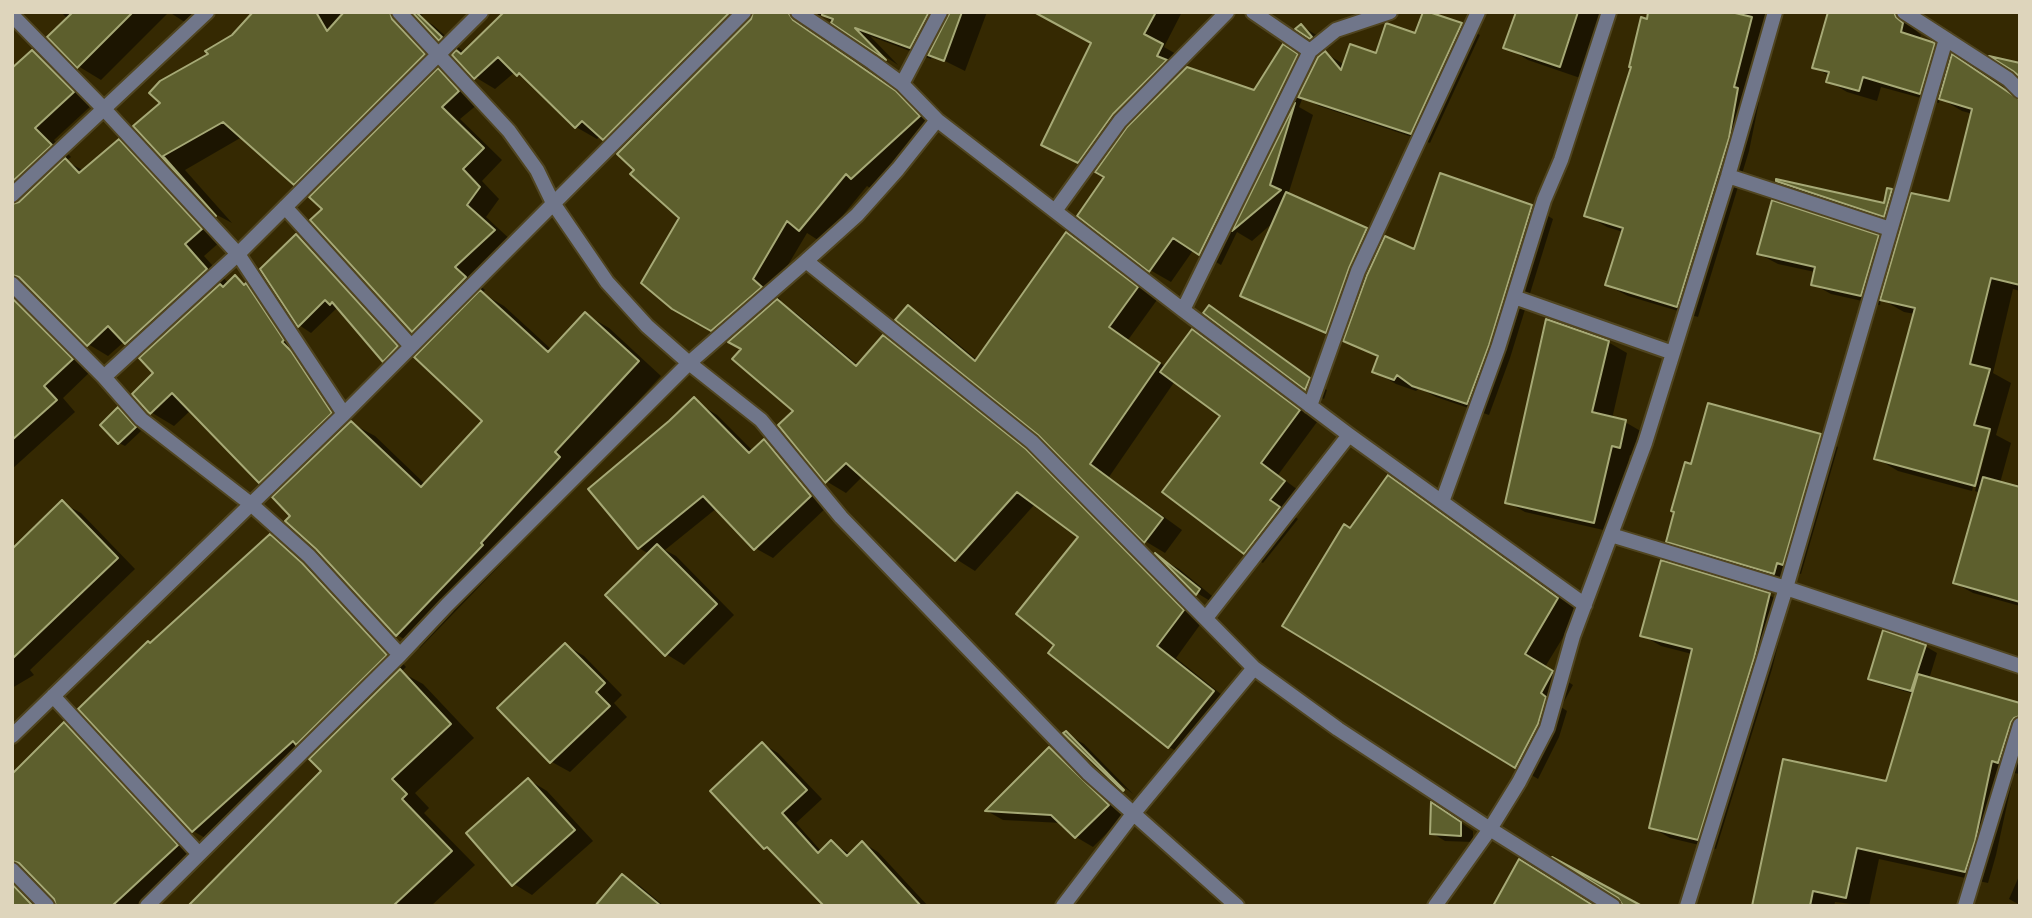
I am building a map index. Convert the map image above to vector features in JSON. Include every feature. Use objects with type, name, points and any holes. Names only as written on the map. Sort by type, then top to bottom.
[{"type":"street","points":[[12,195],[207,12]]},
{"type":"street","points":[[399,12],[509,131],[537,170],[553,203],[607,282],[647,326],[761,420],[841,517],[1088,773],[1237,906]]},
{"type":"street","points":[[104,377],[238,254],[481,12]]},
{"type":"street","points":[[12,736],[252,505],[744,12]]},
{"type":"street","points":[[798,12],[902,84],[937,120],[1310,406],[1585,605]]},
{"type":"street","points":[[902,84],[940,12]]},
{"type":"street","points":[[1055,211],[1120,121],[1227,12]]},
{"type":"street","points":[[1253,12],[1310,51]]},
{"type":"street","points":[[1183,310],[1310,51],[1336,30],[1369,16],[1390,12]]},
{"type":"street","points":[[1310,406],[1358,271],[1478,12]]},
{"type":"street","points":[[1442,502],[1514,297],[1544,200],[1561,160],[1609,12]]},
{"type":"street","points":[[1435,906],[1490,829],[1519,782],[1547,728],[1573,636],[1645,443],[1728,176],[1775,12]]},
{"type":"street","points":[[1904,12],[2008,79],[2020,91]]},
{"type":"street","points":[[12,15],[104,109],[238,254],[344,414]]},
{"type":"street","points":[[1687,906],[1786,588],[1945,39]]},
{"type":"street","points":[[146,906],[400,655],[689,363],[858,215],[937,120]]},
{"type":"street","points":[[1728,176],[1890,229]]},
{"type":"street","points":[[285,207],[411,346]]},
{"type":"street","points":[[806,261],[1032,442],[1254,668],[1338,729],[1613,906]]},
{"type":"street","points":[[12,284],[104,377],[141,419],[252,505],[309,556],[400,655]]},
{"type":"street","points":[[1514,297],[1673,353]]},
{"type":"street","points":[[1206,618],[1349,435]]},
{"type":"street","points":[[1611,535],[1786,588],[2020,666]]},
{"type":"street","points":[[1063,906],[1133,814],[1254,668]]},
{"type":"street","points":[[53,696],[200,854]]},
{"type":"street","points":[[1965,906],[2020,726]]},
{"type":"street","points":[[12,870],[47,906]]},
{"type":"building","points":[[73,12],[133,12],[77,68],[47,37]]},
{"type":"building","points":[[253,12],[316,12],[327,31],[344,12],[390,12],[392,19],[425,54],[294,185],[223,122],[163,156],[216,216],[133,126],[160,103],[149,93],[160,81],[208,54],[205,51],[232,35]]},
{"type":"building","points":[[412,12],[416,12],[442,37],[439,41]]},
{"type":"building","points":[[504,12],[730,12],[603,140],[582,121],[575,128],[519,73],[517,76],[498,57],[474,79],[452,55],[456,50],[461,54]]},
{"type":"building","points":[[753,12],[788,12],[793,20],[896,91],[920,116],[851,179],[846,174],[799,231],[787,221],[753,279],[762,287],[711,331],[672,309],[641,283],[679,218],[630,174],[634,170],[617,154],[751,19]]},
{"type":"building","points":[[822,12],[929,12],[910,48],[855,28],[886,60],[831,23],[833,19],[822,15]]},
{"type":"building","points":[[950,12],[962,12],[944,61],[928,55]]},
{"type":"building","points":[[1034,12],[1156,12],[1144,34],[1163,44],[1157,56],[1167,60],[1113,114],[1078,163],[1041,145],[1091,43]]},
{"type":"building","points":[[1423,12],[1462,23],[1411,134],[1298,97],[1318,57],[1325,51],[1341,70],[1350,44],[1376,53],[1386,23],[1415,33]]},
{"type":"building","points":[[1516,12],[1578,12],[1560,67],[1503,48]]},
{"type":"building","points":[[1648,12],[1731,12],[1752,17],[1734,87],[1738,88],[1729,138],[1677,307],[1605,285],[1623,228],[1584,216],[1631,67],[1641,17],[1647,19]]},
{"type":"building","points":[[1828,12],[1894,12],[1903,23],[1901,32],[1935,43],[1920,94],[1863,77],[1859,91],[1826,82],[1829,72],[1812,68]]},
{"type":"building","points":[[1301,24],[1312,37],[1310,39],[1295,29]]},
{"type":"building","points":[[1283,44],[1298,54],[1199,255],[1173,238],[1149,272],[1077,216],[1104,177],[1095,172],[1127,127],[1187,67],[1254,90]]},
{"type":"building","points":[[32,50],[74,92],[35,128],[52,145],[12,182],[12,68]]},
{"type":"building","points":[[1952,54],[2020,100],[2020,285],[1991,278],[1970,364],[1990,369],[1974,425],[1990,429],[1975,486],[1874,459],[1915,308],[1880,300],[1911,193],[1949,201],[1972,109],[1939,99]]},
{"type":"building","points":[[1989,56],[2020,63],[2020,77],[2013,71]]},
{"type":"building","points":[[438,68],[459,91],[442,107],[484,148],[463,169],[480,187],[467,205],[495,230],[455,267],[466,277],[412,332],[310,220],[322,209],[309,197]]},
{"type":"building","points":[[1295,103],[1270,185],[1281,190],[1232,231]]},
{"type":"building","points":[[119,139],[202,229],[185,244],[207,269],[125,344],[108,326],[87,346],[19,277],[12,275],[12,204],[19,202],[65,158],[79,173]]},
{"type":"building","points":[[1440,173],[1532,205],[1489,345],[1467,404],[1412,386],[1397,375],[1394,380],[1372,372],[1378,356],[1343,341],[1367,275],[1385,236],[1414,249]]},
{"type":"building","points":[[1776,179],[1884,203],[1887,188],[1892,189],[1884,217]]},
{"type":"building","points":[[1286,192],[1367,228],[1349,268],[1326,333],[1240,296]]},
{"type":"building","points":[[1772,200],[1879,235],[1861,296],[1811,285],[1815,267],[1757,254]]},
{"type":"building","points":[[1066,232],[1138,287],[1109,327],[1160,363],[1090,464],[1163,518],[1144,543],[1038,435],[895,320],[908,305],[975,361]]},
{"type":"building","points":[[296,234],[398,346],[383,362],[332,302],[330,305],[325,300],[298,327],[260,269]]},
{"type":"building","points":[[235,275],[244,285],[246,283],[284,340],[282,342],[291,351],[332,413],[259,483],[172,393],[150,414],[132,394],[153,373],[139,358],[220,284],[223,287]]},
{"type":"building","points":[[480,290],[548,352],[585,312],[639,361],[555,452],[560,457],[481,543],[483,545],[396,636],[316,549],[285,521],[290,516],[272,497],[351,421],[421,487],[482,421],[414,357]]},
{"type":"building","points":[[12,298],[73,359],[44,386],[57,400],[12,440]]},
{"type":"building","points":[[777,299],[856,366],[883,335],[1026,449],[1184,610],[1157,646],[1214,691],[1168,748],[1048,653],[1054,645],[1016,614],[1078,537],[1017,492],[955,561],[846,463],[825,483],[778,425],[793,411],[732,359],[741,349],[728,342]]},
{"type":"building","points":[[1209,305],[1310,378],[1305,390],[1203,313]]},
{"type":"building","points":[[1546,319],[1609,341],[1592,412],[1626,420],[1620,448],[1612,446],[1594,523],[1505,503]]},
{"type":"building","points":[[1192,329],[1300,410],[1261,463],[1285,481],[1270,500],[1280,507],[1244,554],[1162,492],[1220,416],[1160,372]]},
{"type":"building","points":[[694,397],[749,453],[764,439],[811,496],[754,550],[703,496],[638,549],[588,489]]},
{"type":"building","points":[[1708,403],[1821,434],[1783,565],[1777,563],[1774,574],[1666,542],[1674,512],[1671,511],[1685,462],[1691,464]]},
{"type":"building","points":[[118,407],[136,427],[118,444],[100,425]]},
{"type":"building","points":[[1388,475],[1558,598],[1525,654],[1553,671],[1541,693],[1546,697],[1538,724],[1515,768],[1282,626],[1344,524],[1350,528]]},
{"type":"building","points":[[1983,477],[2020,487],[2020,602],[1953,583]]},
{"type":"building","points":[[62,500],[118,558],[12,659],[12,549]]},
{"type":"building","points":[[270,534],[302,563],[387,655],[296,745],[293,741],[192,832],[78,709],[148,641],[150,643]]},
{"type":"building","points":[[657,544],[717,604],[665,656],[605,595]]},
{"type":"building","points":[[1155,553],[1200,589],[1196,595]]},
{"type":"building","points":[[1661,560],[1770,593],[1754,658],[1698,840],[1649,828],[1692,649],[1640,636]]},
{"type":"building","points":[[1883,630],[1926,645],[1911,691],[1868,679]]},
{"type":"building","points":[[565,643],[605,683],[596,692],[610,706],[550,763],[497,708]]},
{"type":"building","points":[[400,669],[451,724],[392,779],[407,794],[402,799],[452,851],[393,906],[188,906],[321,771],[309,759]]},
{"type":"building","points":[[1918,674],[2020,703],[2020,716],[2011,722],[1998,763],[1992,761],[1975,841],[1965,872],[1857,848],[1846,898],[1813,891],[1810,906],[1752,906],[1783,759],[1886,781]]},
{"type":"building","points":[[64,722],[178,845],[112,906],[56,906],[54,899],[19,863],[12,861],[12,774]]},
{"type":"building","points":[[1066,731],[1124,790],[1123,791],[1063,733]]},
{"type":"building","points":[[762,742],[807,790],[782,813],[818,853],[831,840],[847,856],[862,841],[921,906],[824,906],[767,847],[764,849],[710,791]]},
{"type":"building","points":[[1049,747],[1109,805],[1075,838],[1051,815],[985,811]]},
{"type":"building","points":[[528,778],[575,830],[512,886],[466,833]]},
{"type":"building","points":[[1431,802],[1461,822],[1461,836],[1430,834]]},
{"type":"building","points":[[1552,857],[1642,906],[1623,906],[1618,898]]},
{"type":"building","points":[[1519,859],[1594,906],[1493,906]]},
{"type":"building","points":[[622,874],[661,906],[595,906]]},
{"type":"building","points":[[12,884],[33,906],[12,906]]}]
